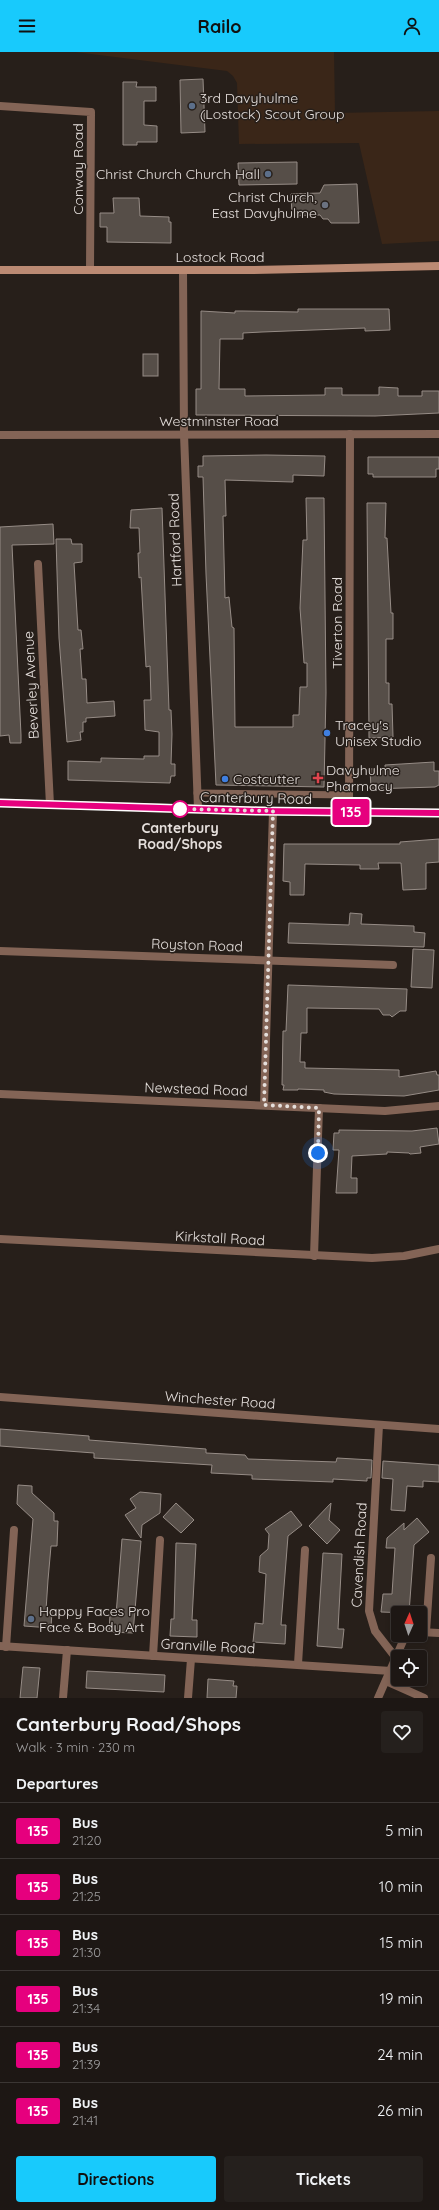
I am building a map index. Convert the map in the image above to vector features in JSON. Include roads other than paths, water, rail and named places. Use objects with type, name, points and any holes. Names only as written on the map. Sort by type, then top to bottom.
[{"type":"main road","name":"Lostock Road","points":[[0,270],[183,270],[439,266]]},
{"type":"street","name":"Conway Road","points":[[0,106],[91,112],[90,270]]},
{"type":"street","name":"Hartford Road","points":[[183,270],[184,434],[198,809]]},
{"type":"street","name":"Tiverton Road","points":[[349,812],[350,434]]},
{"type":"street","name":"Westminster Road","points":[[0,436],[439,434]]},
{"type":"street","name":"Beverley Avenue","points":[[38,564],[50,806]]},
{"type":"street","name":"Canterbury Road","points":[[0,803],[50,806],[439,813]]},
{"type":"street","points":[[264,1105],[273,811]]},
{"type":"street","name":"Royston Road","points":[[0,951],[394,965]]},
{"type":"street","name":"Newstead Road","points":[[0,1094],[385,1111],[439,1106]]},
{"type":"street","points":[[314,1256],[319,1108]]},
{"type":"street","name":"Kirkstall Road","points":[[0,1239],[372,1258],[404,1256],[439,1249]]},
{"type":"street","name":"Winchester Road","points":[[0,1397],[439,1429]]},
{"type":"street","name":"Cavendish Road","points":[[379,1425],[369,1611],[375,1631],[391,1652]]},
{"type":"street","points":[[3,1646],[14,1530]]},
{"type":"street","points":[[153,1656],[160,1540]]},
{"type":"street","points":[[298,1664],[305,1550]]},
{"type":"street","points":[[426,1606],[431,1558]]},
{"type":"street","points":[[427,1632],[439,1633]]},
{"type":"street","name":"Granville Road","points":[[3,1646],[391,1671]]},
{"type":"street","points":[[63,1698],[67,1650]]},
{"type":"street","points":[[188,1698],[191,1659]]},
{"type":"street","points":[[378,1698],[391,1671]]},
{"type":"street","points":[[386,1681],[424,1698]]},
{"type":"lane","points":[[197,792],[349,795]]},
{"type":"place","name":"3rd Davyhulme (Lostock) Scout Group","points":[[192,106]]},
{"type":"place","name":"Christ Church Church Hall","points":[[268,174]]},
{"type":"place","name":"Christ Church, East Davyhulme","points":[[325,205]]},
{"type":"place","name":"Tracey's Unisex Studio","points":[[327,733]]},
{"type":"place","name":"Davyhulme Pharmacy","points":[[318,778]]},
{"type":"place","name":"Costcutter","points":[[225,779]]},
{"type":"place","name":"Canterbury Road/Shops","points":[[180,809]]},
{"type":"place","name":"Happy Faces Pro Face & Body Art","points":[[31,1619]]}]
